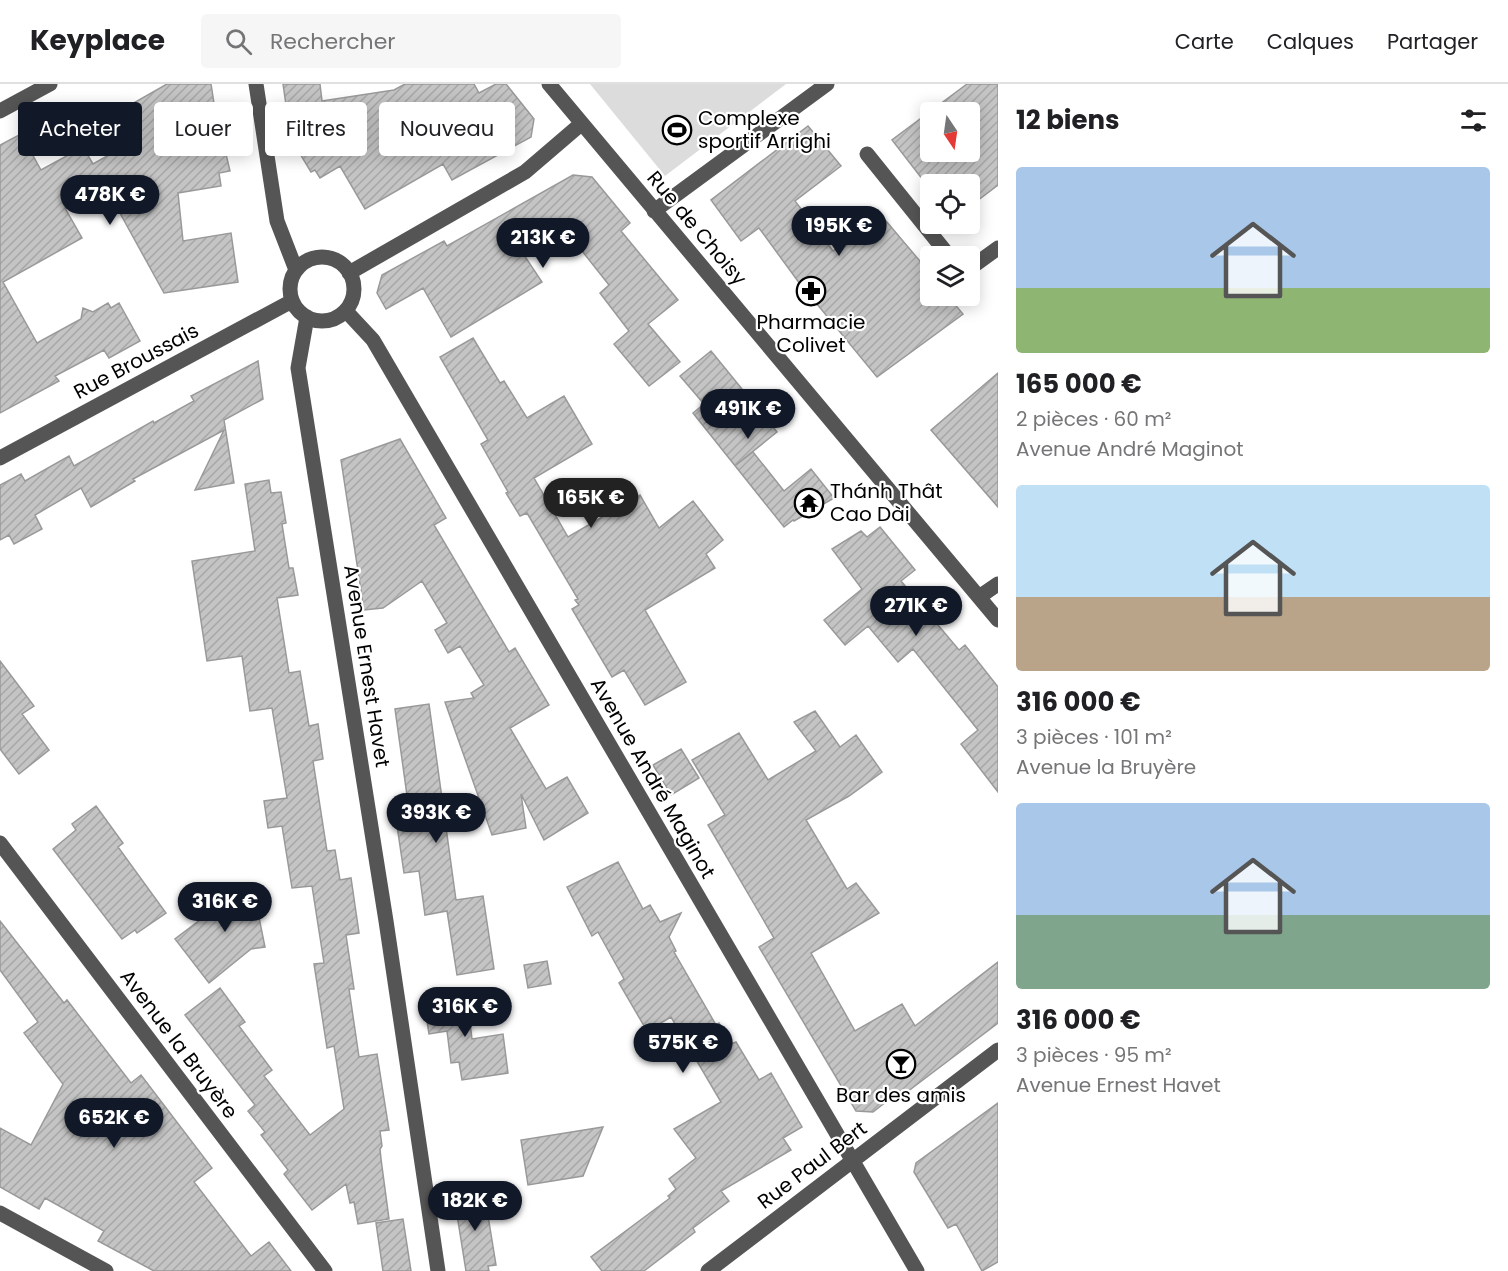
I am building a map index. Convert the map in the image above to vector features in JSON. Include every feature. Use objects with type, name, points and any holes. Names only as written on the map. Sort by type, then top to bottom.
[{"type":"street","points":[[0,111],[50,84]]},
{"type":"street","points":[[256,84],[277,221],[296,270]]},
{"type":"street","name":"Rue de Choisy","points":[[549,84],[998,620]]},
{"type":"street","points":[[654,211],[827,84]]},
{"type":"street","points":[[349,273],[525,172],[581,124]]},
{"type":"street","points":[[867,154],[941,246]]},
{"type":"street","points":[[980,261],[998,248]]},
{"type":"street","points":[[324,257],[334,260],[349,273],[354,292],[346,310],[338,317],[317,321],[307,318],[298,311],[292,301],[291,280],[296,270],[304,262],[324,257]]},
{"type":"street","name":"Rue Broussais","points":[[0,458],[292,301]]},
{"type":"street","name":"Avenue André Maginot","points":[[346,310],[373,340],[917,1271]]},
{"type":"street","name":"Avenue Ernest Havet","points":[[307,318],[298,368],[384,909],[438,1271]]},
{"type":"street","points":[[979,597],[998,584]]},
{"type":"street","name":"Avenue la Bruyère","points":[[0,843],[325,1271]]},
{"type":"street","name":"Rue Paul Bert","points":[[708,1271],[998,1050]]},
{"type":"street","points":[[0,1213],[106,1271]]},
{"type":"shaded area","name":"Complexe sportif Arrighi","points":[[590,84],[786,84],[665,176]]},
{"type":"building","points":[[167,84],[211,84],[214,102],[154,102],[154,156],[226,156],[230,171],[219,173],[221,186],[178,193],[183,241],[231,233],[238,282],[164,293],[105,186],[65,208],[82,238],[3,282],[37,343],[81,319],[83,308],[93,312],[108,303],[111,308],[119,303],[140,341],[109,358],[104,350],[55,376],[59,381],[0,413],[0,145],[18,136],[18,156],[33,156],[41,170],[67,156],[88,156],[93,164],[107,156],[142,156],[142,102],[135,102]]},
{"type":"building","points":[[283,84],[320,84],[322,101],[394,90],[405,84],[474,84],[479,93],[496,84],[506,84],[534,119],[531,137],[515,146],[515,102],[379,102],[379,156],[496,156],[452,180],[443,164],[365,209],[340,166],[320,178],[315,170],[311,172],[301,156],[367,156],[367,102],[286,102]]},
{"type":"building","points":[[967,84],[998,84],[998,185],[980,199],[980,174],[920,174],[920,176],[892,140],[920,119],[920,162],[980,162],[980,102],[943,102]]},
{"type":"building","points":[[808,126],[841,166],[795,201],[833,251],[881,215],[920,261],[920,306],[956,306],[963,314],[877,377],[811,299],[759,228],[741,241],[711,200]]},
{"type":"building","points":[[573,175],[592,177],[630,223],[621,231],[678,300],[648,324],[680,362],[649,386],[614,344],[629,331],[600,293],[609,285],[563,227],[520,249],[542,282],[451,337],[423,288],[386,309],[377,293],[382,275],[444,241],[447,246]]},
{"type":"building","points":[[473,338],[500,383],[504,381],[527,418],[564,396],[592,444],[534,478],[568,537],[640,495],[659,528],[693,501],[723,540],[706,554],[715,568],[645,610],[686,682],[645,705],[624,670],[612,677],[572,609],[579,605],[575,600],[578,599],[527,513],[520,516],[506,493],[508,492],[481,444],[488,440],[440,357]]},
{"type":"building","points":[[711,351],[777,432],[736,465],[753,452],[784,491],[811,469],[834,498],[784,527],[693,413],[704,404],[680,376]]},
{"type":"building","points":[[258,361],[263,399],[224,420],[234,483],[195,490],[224,430],[133,479],[135,481],[91,507],[81,488],[35,515],[42,529],[14,544],[9,535],[0,540],[0,485],[21,474],[25,481],[69,456],[74,466],[153,421],[154,423],[194,401],[191,396]]},
{"type":"building","points":[[998,373],[998,507],[931,430]]},
{"type":"building","points":[[400,439],[446,518],[434,525],[509,652],[515,648],[549,705],[510,728],[546,789],[567,777],[588,813],[544,840],[521,794],[526,828],[492,835],[445,702],[474,698],[471,693],[484,685],[460,646],[448,653],[435,630],[447,623],[422,581],[383,608],[364,610],[341,460]]},
{"type":"building","points":[[269,480],[271,493],[281,492],[286,523],[282,524],[289,568],[293,568],[298,595],[277,598],[289,673],[300,671],[309,726],[318,724],[323,759],[313,761],[327,851],[335,850],[340,880],[351,878],[359,933],[346,935],[354,989],[349,989],[359,1057],[377,1054],[389,1130],[380,1131],[382,1146],[380,1149],[389,1219],[358,1224],[354,1202],[350,1203],[346,1184],[312,1210],[284,1174],[288,1170],[261,1135],[265,1132],[248,1111],[255,1105],[185,1015],[220,988],[245,1022],[239,1026],[272,1070],[264,1076],[310,1135],[344,1109],[334,1046],[327,1048],[314,964],[324,963],[312,886],[292,888],[282,826],[268,828],[264,801],[287,798],[272,708],[250,711],[242,656],[207,661],[192,561],[255,551],[245,484]]},
{"type":"building","points":[[880,527],[915,570],[901,581],[959,650],[965,645],[998,687],[998,792],[961,744],[978,730],[913,649],[898,662],[868,626],[845,645],[824,620],[862,589],[832,549],[861,531],[867,537]]},
{"type":"building","points":[[0,661],[34,706],[22,714],[49,750],[19,774],[0,749]]},
{"type":"building","points":[[429,704],[456,900],[483,896],[494,969],[457,975],[447,911],[425,915],[419,871],[404,873],[396,819],[410,817],[395,709]]},
{"type":"building","points":[[815,711],[840,747],[856,735],[882,772],[849,796],[806,820],[847,889],[856,883],[879,913],[811,953],[855,1031],[902,1004],[915,1026],[998,962],[998,1023],[903,1095],[900,1091],[873,1112],[856,1111],[759,947],[774,938],[708,825],[725,815],[692,760],[739,733],[768,780],[816,751],[794,722]]},
{"type":"building","points":[[681,749],[699,778],[671,795],[653,765]]},
{"type":"building","points":[[96,806],[123,843],[118,847],[166,913],[137,933],[135,930],[122,939],[53,849],[76,830],[72,824]]},
{"type":"building","points":[[618,862],[643,909],[650,905],[660,922],[681,913],[669,937],[676,951],[674,952],[716,1025],[719,1023],[731,1044],[736,1042],[759,1080],[771,1073],[802,1127],[783,1138],[791,1150],[721,1191],[729,1201],[693,1228],[695,1232],[644,1271],[602,1271],[591,1257],[670,1198],[668,1196],[676,1189],[669,1179],[696,1158],[674,1129],[721,1102],[671,1017],[647,1031],[619,983],[624,979],[598,932],[592,936],[567,887]]},
{"type":"building","points":[[252,883],[265,947],[251,949],[209,983],[175,939],[229,898],[224,887]]},
{"type":"building","points":[[0,921],[64,1003],[67,1000],[131,1083],[141,1075],[212,1168],[194,1182],[251,1256],[269,1242],[291,1271],[154,1271],[98,1241],[104,1231],[45,1198],[39,1209],[0,1187],[0,1128],[31,1145],[63,1084],[24,1033],[38,1022],[0,970]]},
{"type":"building","points":[[547,961],[551,984],[528,988],[524,965]]},
{"type":"building","points":[[459,990],[464,1024],[470,1023],[472,1039],[503,1034],[508,1073],[462,1080],[459,1062],[451,1063],[447,1031],[429,1034],[423,995]]},
{"type":"building","points":[[998,1103],[998,1262],[982,1271],[956,1224],[948,1228],[914,1172],[916,1163]]},
{"type":"building","points":[[603,1127],[583,1176],[528,1185],[521,1140]]},
{"type":"building","points":[[484,1191],[496,1265],[488,1266],[489,1271],[466,1271],[454,1196]]},
{"type":"building","points":[[403,1219],[411,1271],[383,1271],[376,1223]]},
{"type":"place","name":"Complexe sportif Arrighi","points":[[677,130]]},
{"type":"place","name":"Pharmacie Colivet","points":[[811,291]]},
{"type":"place","name":"Thánh Thât Cao Dài","points":[[809,503]]},
{"type":"place","name":"Bar des amis","points":[[901,1064]]}]
